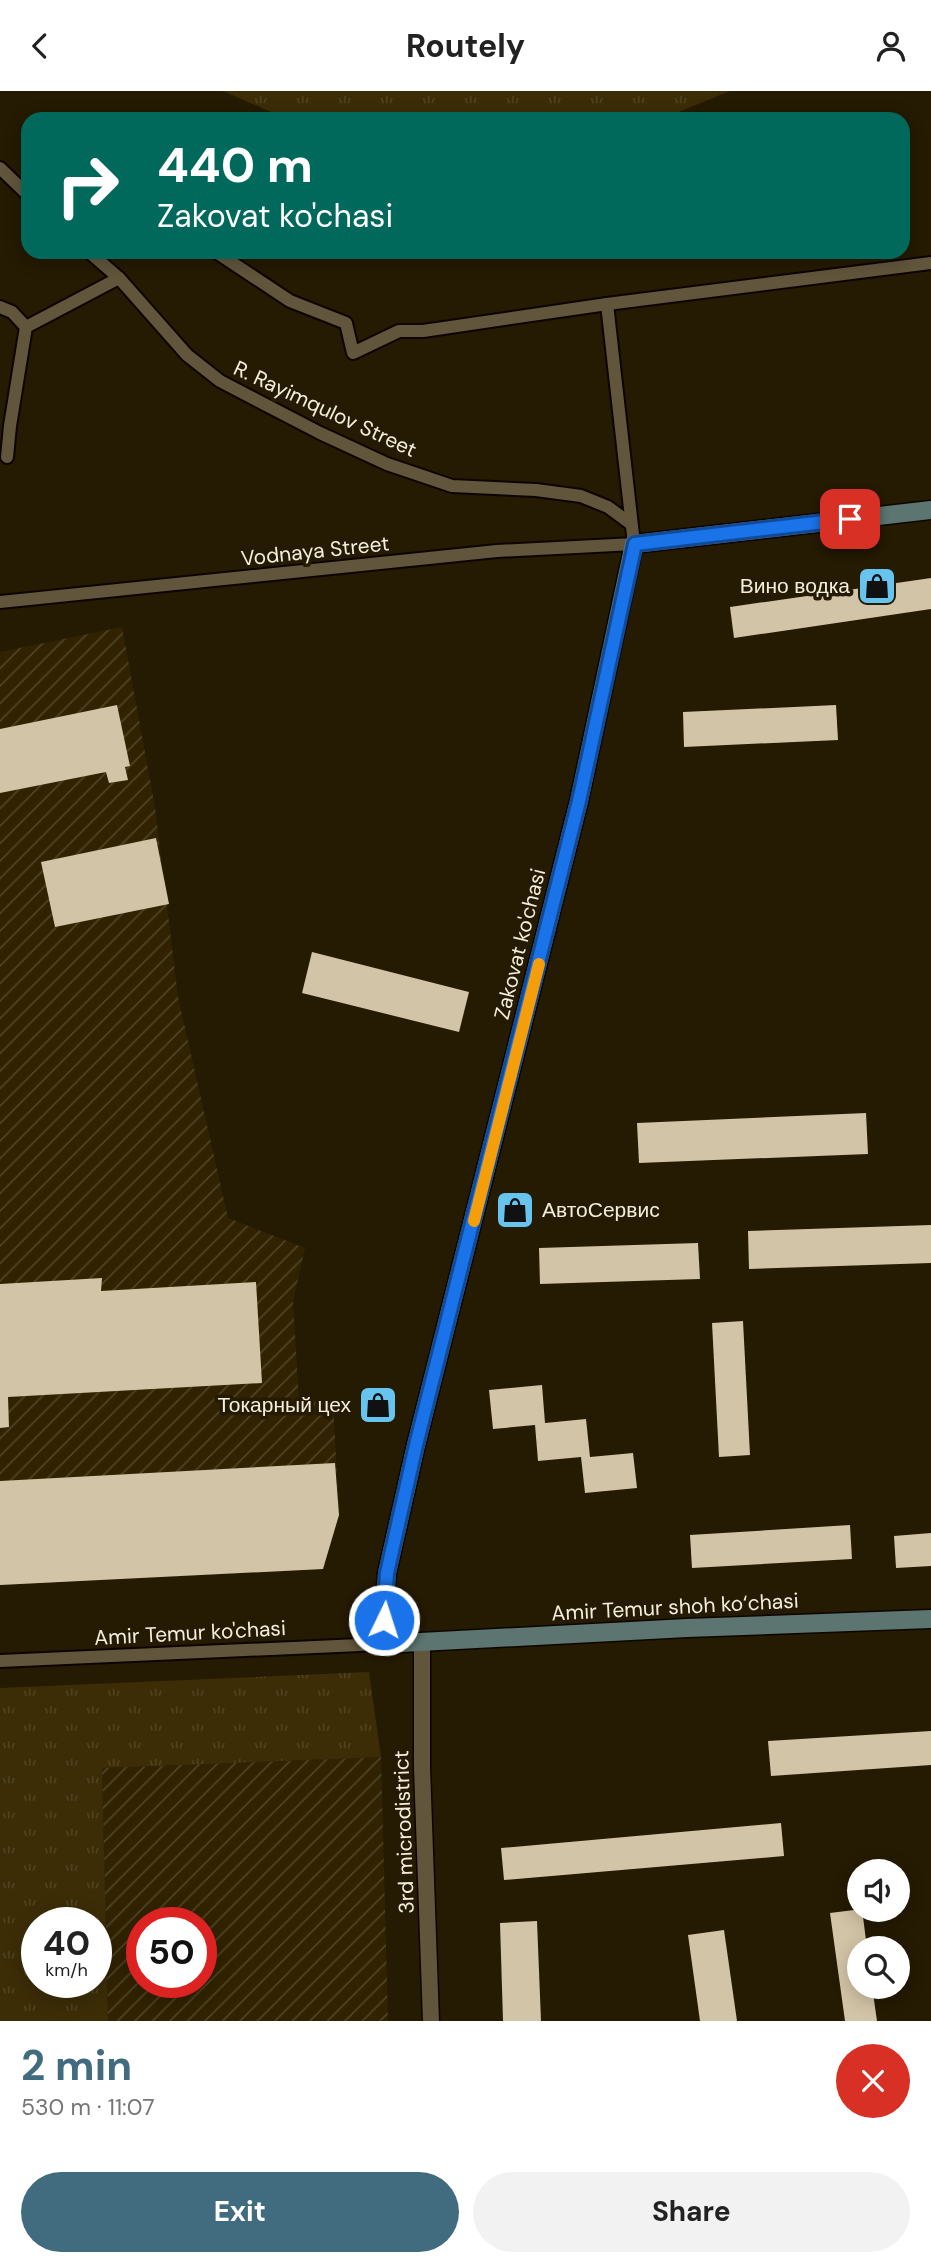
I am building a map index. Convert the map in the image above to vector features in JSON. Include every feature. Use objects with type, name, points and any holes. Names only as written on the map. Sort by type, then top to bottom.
[{"type":"main road","points":[[635,544],[931,510]]},
{"type":"main road","name":"Zakovat ko'chasi","points":[[382,1644],[387,1573],[410,1471],[579,801],[635,544]]},
{"type":"main road","name":"Amir Temur shoh ko‘chasi","points":[[382,1644],[687,1628],[931,1619]]},
{"type":"street","points":[[0,168],[21,188]]},
{"type":"street","name":"R. Rayimqulov Street","points":[[97,259],[118,278],[187,355],[220,381],[320,433],[387,464],[452,486],[536,490],[581,496],[608,507],[631,524]]},
{"type":"street","points":[[227,259],[290,301],[346,323],[353,353],[399,331],[423,331],[607,304],[931,263]]},
{"type":"street","points":[[26,327],[118,278]]},
{"type":"street","points":[[607,304],[635,544]]},
{"type":"street","points":[[0,307],[12,312],[26,327]]},
{"type":"street","points":[[7,457],[5,427],[26,327]]},
{"type":"street","name":"Vodnaya Street","points":[[0,602],[497,551],[635,544]]},
{"type":"street","name":"3rd microdistrict","points":[[422,1642],[422,1768],[431,2021]]},
{"type":"street","name":"Amir Temur ko'chasi","points":[[0,1661],[382,1644]]},
{"type":"shaded area","points":[[122,627],[155,807],[178,997],[228,1218],[305,1248],[293,1302],[299,1400],[333,1400],[339,1515],[323,1569],[0,1585],[0,652]]},
{"type":"shaded area","points":[[381,1757],[388,2021],[108,2021],[107,1998],[112,1998],[112,1907],[105,1907],[102,1768]]},
{"type":"green space","points":[[223,91],[730,91],[678,112],[271,112]]},
{"type":"green space","points":[[369,1672],[381,1757],[102,1768],[105,1907],[21,1907],[21,1998],[107,1998],[108,2021],[0,2021],[0,1688]]},
{"type":"building","points":[[931,578],[931,609],[734,638],[730,607]]},
{"type":"building","points":[[117,705],[130,766],[125,767],[128,780],[109,783],[106,772],[0,793],[0,729]]},
{"type":"building","points":[[836,705],[838,740],[684,747],[683,712]]},
{"type":"building","points":[[156,838],[169,904],[55,927],[41,862]]},
{"type":"building","points":[[312,952],[469,992],[459,1032],[302,993]]},
{"type":"building","points":[[866,1113],[868,1154],[639,1163],[637,1123]]},
{"type":"building","points":[[931,1225],[931,1263],[749,1269],[748,1231]]},
{"type":"building","points":[[698,1243],[700,1279],[540,1284],[539,1248]]},
{"type":"building","points":[[102,1278],[101,1291],[256,1282],[262,1383],[8,1397],[9,1427],[0,1428],[0,1284]]},
{"type":"building","points":[[743,1321],[750,1455],[719,1457],[712,1323]]},
{"type":"building","points":[[542,1385],[545,1423],[586,1419],[590,1457],[633,1453],[637,1488],[585,1493],[581,1457],[538,1461],[535,1425],[493,1429],[489,1390]]},
{"type":"building","points":[[335,1463],[339,1515],[323,1569],[0,1585],[0,1481]]},
{"type":"building","points":[[850,1525],[852,1559],[692,1568],[690,1535]]},
{"type":"building","points":[[931,1533],[931,1566],[896,1568],[894,1536]]},
{"type":"building","points":[[931,1731],[931,1765],[771,1776],[768,1741]]},
{"type":"building","points":[[781,1823],[784,1856],[504,1880],[501,1848]]},
{"type":"building","points":[[847,1911],[847,1922],[864,1922],[865,1936],[847,1936],[847,1999],[874,1999],[877,2021],[845,2021],[830,1913]]},
{"type":"building","points":[[537,1921],[541,2021],[503,2021],[500,1923]]},
{"type":"building","points":[[724,1930],[737,2021],[700,2021],[688,1935]]},
{"type":"slow traffic","points":[[474,1221],[539,964]]},
{"type":"place","name":"Вино водка","points":[[877,586]]},
{"type":"place","name":"АвтоСервис","points":[[515,1210]]},
{"type":"place","name":"Токарный цех","points":[[378,1405]]},
{"type":"route","points":[[384,1620],[387,1573],[416,1445],[579,801],[635,544],[850,519]]}]
